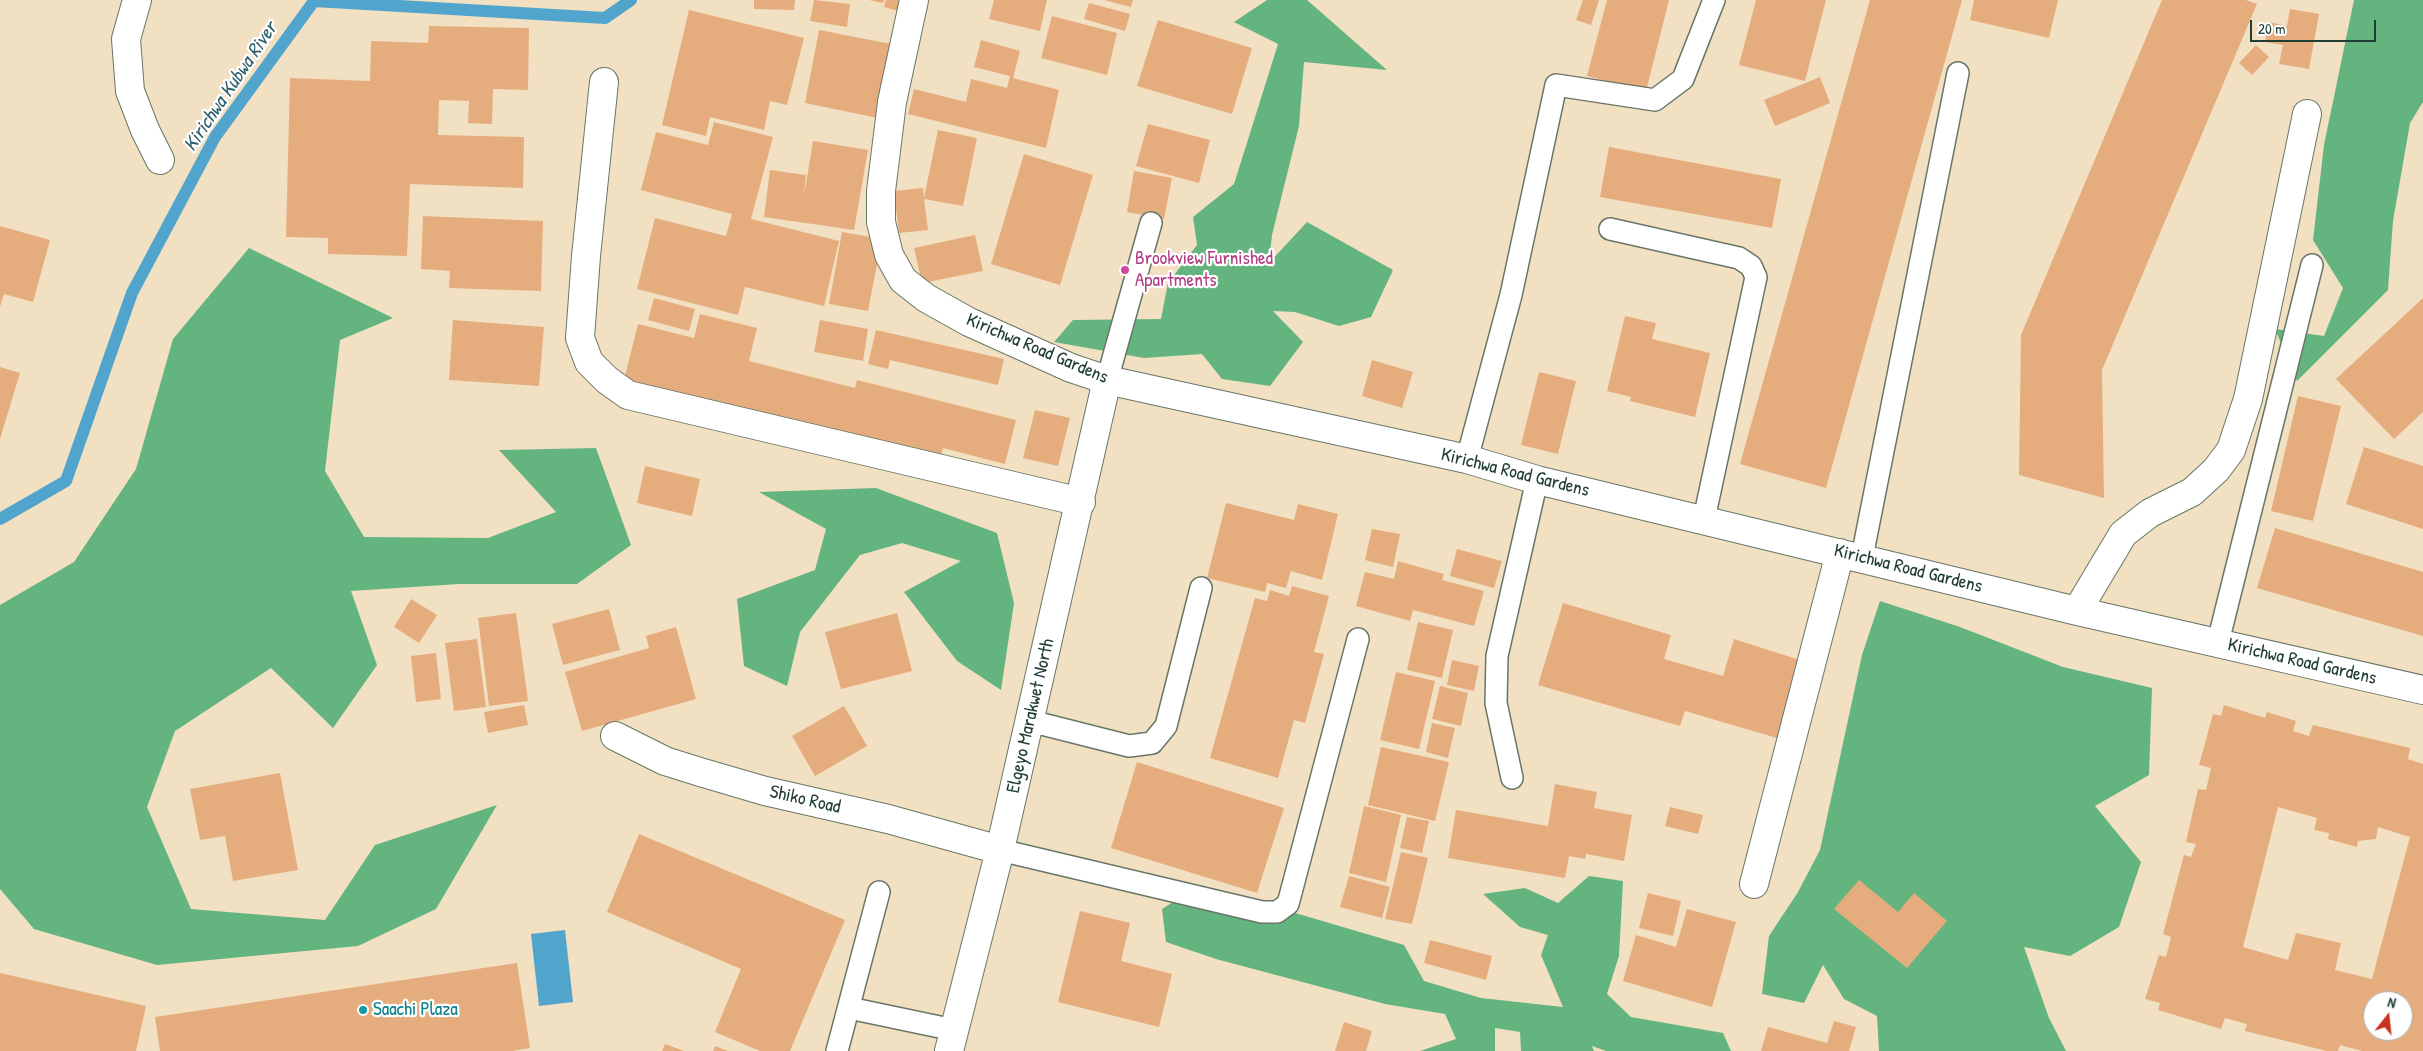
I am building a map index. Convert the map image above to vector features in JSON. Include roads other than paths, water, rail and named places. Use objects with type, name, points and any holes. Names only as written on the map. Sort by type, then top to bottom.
[{"type":"street","points":[[137,0],[126,39],[130,91],[145,130],[160,160]]},
{"type":"street","name":"Kirichwa Road Gardens","points":[[914,0],[892,102],[881,191],[881,222],[889,255],[903,280],[926,298],[986,330],[1071,368],[1107,380],[1467,459],[1537,480],[2077,611],[2423,690]]},
{"type":"street","points":[[604,82],[586,256],[580,338],[589,362],[607,380],[628,395],[1081,502]]},
{"type":"street","points":[[2077,611],[2123,534],[2150,513],[2192,492],[2216,470],[2231,450],[2248,399],[2307,114]]},
{"type":"street","name":"Elgeyo Marakwet North","points":[[952,1041],[1000,850],[1081,502],[1107,380]]},
{"type":"street","points":[[1754,884],[1851,555]]},
{"type":"street","name":"Shiko Road","points":[[615,736],[665,761],[700,772],[765,791],[888,819],[1000,850]]},
{"type":"lane","points":[[1467,459],[1511,295],[1556,85],[1655,100],[1683,79],[1714,0]]},
{"type":"lane","points":[[1851,555],[1958,73]]},
{"type":"lane","points":[[1107,380],[1151,223]]},
{"type":"lane","points":[[1610,229],[1739,258],[1751,266],[1756,277],[1704,519]]},
{"type":"lane","points":[[2218,642],[2312,265]]},
{"type":"lane","points":[[1512,778],[1496,703],[1497,656],[1537,480]]},
{"type":"lane","points":[[1030,721],[1129,746],[1152,744],[1166,726],[1201,588]]},
{"type":"lane","points":[[1000,850],[1262,912],[1277,912],[1288,904],[1358,639]]},
{"type":"lane","points":[[837,1051],[879,892]]},
{"type":"lane","points":[[849,1008],[952,1041]]},
{"type":"water","points":[[565,930],[573,1002],[539,1006],[531,934]]},
{"type":"waterway","name":"Kirichwa Kubwa River","points":[[0,519],[66,481],[132,293],[215,137],[314,1],[605,18],[631,0]]},
{"type":"place","name":"Brookview Furnished Apartments","points":[[1125,270]]},
{"type":"place","name":"Saachi Plaza","points":[[363,1010]]}]
